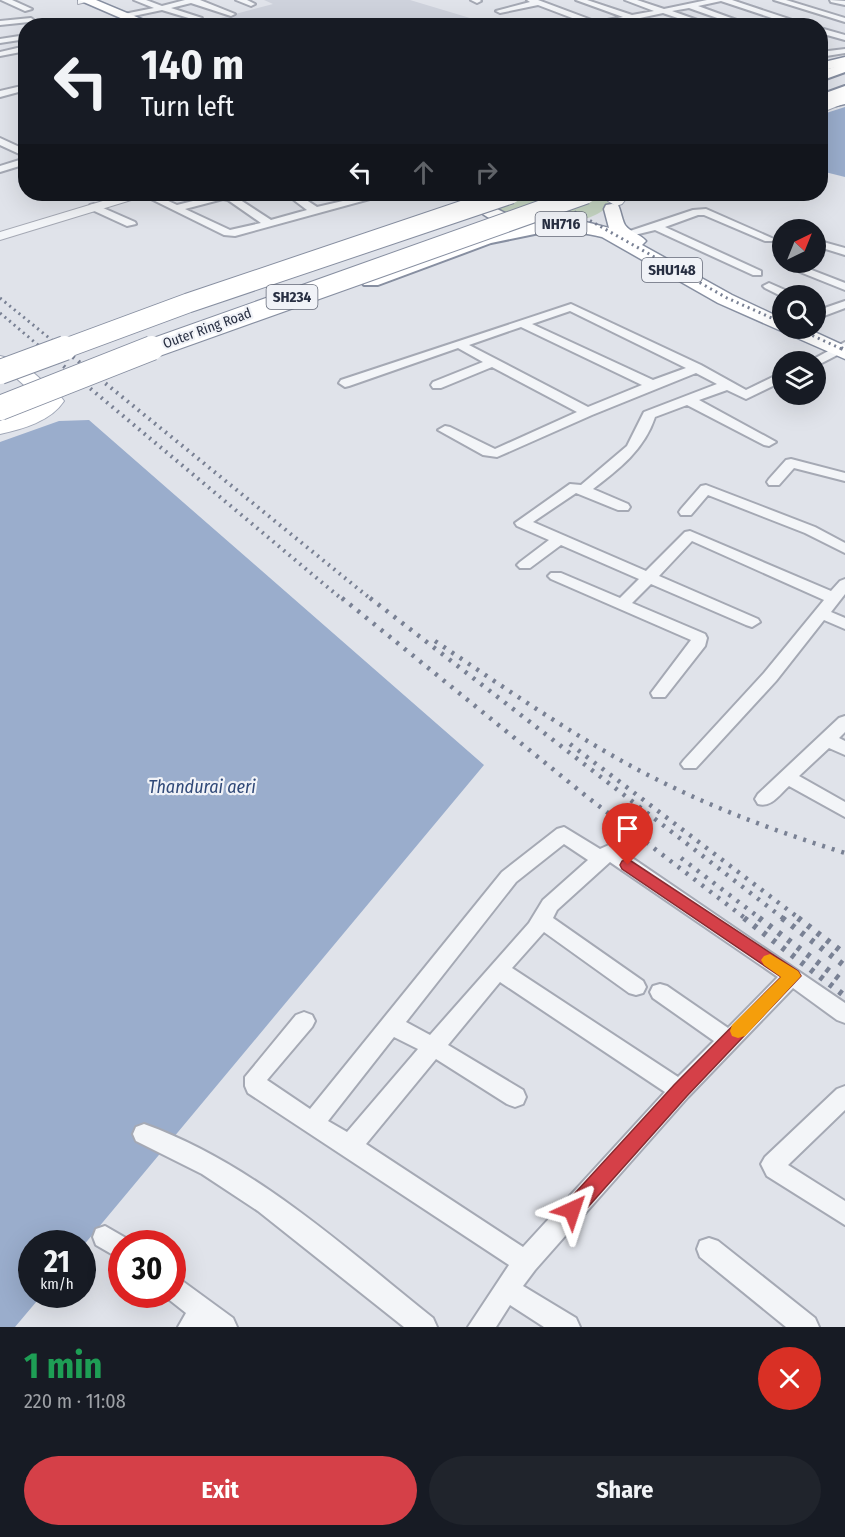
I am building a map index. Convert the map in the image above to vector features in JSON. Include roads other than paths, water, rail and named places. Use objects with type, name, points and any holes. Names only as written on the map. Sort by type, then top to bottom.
[{"type":"highway","points":[[84,1],[125,18]]},
{"type":"highway","points":[[828,66],[845,61]]},
{"type":"highway","points":[[828,74],[845,67]]},
{"type":"highway","points":[[0,364],[113,321],[457,206],[465,201]]},
{"type":"highway","name":"NH716","points":[[480,201],[501,216],[521,222],[556,225],[597,218],[614,201]]},
{"type":"highway","name":"Outer Ring Road","points":[[0,372],[165,311],[490,201]]},
{"type":"highway","name":"Outer Ring Road","points":[[0,408],[213,325],[566,201]]},
{"type":"highway","points":[[616,201],[616,227],[626,234]]},
{"type":"highway","points":[[0,413],[157,355],[504,234],[528,227],[556,225]]},
{"type":"highway","name":"SHU148","points":[[556,225],[583,226],[608,233],[725,299],[772,321]]},
{"type":"highway","name":"SHU148","points":[[626,234],[730,293],[772,311]]},
{"type":"highway","points":[[826,337],[843,348]]},
{"type":"highway","points":[[819,339],[843,348]]},
{"type":"main road","points":[[0,364],[13,365],[54,401],[50,409],[0,428]]},
{"type":"street","points":[[0,4],[19,0]]},
{"type":"street","points":[[138,0],[193,18]]},
{"type":"street","points":[[139,18],[162,8],[192,0],[231,14]]},
{"type":"street","points":[[240,0],[251,4]]},
{"type":"street","points":[[580,0],[632,18],[718,0]]},
{"type":"street","points":[[629,0],[686,18]]},
{"type":"street","points":[[671,0],[725,18]]},
{"type":"street","points":[[724,0],[781,18]]},
{"type":"street","points":[[778,0],[845,20]]},
{"type":"street","points":[[834,0],[845,3]]},
{"type":"street","points":[[7,1],[28,9]]},
{"type":"street","points":[[500,11],[535,1],[575,18]]},
{"type":"street","points":[[828,15],[845,10]]},
{"type":"street","points":[[0,23],[18,21]]},
{"type":"street","points":[[828,33],[844,38]]},
{"type":"street","points":[[0,41],[18,38]]},
{"type":"street","points":[[828,39],[844,38]]},
{"type":"street","points":[[3,54],[18,51]]},
{"type":"street","points":[[828,54],[845,51]]},
{"type":"street","points":[[0,94],[18,89]]},
{"type":"street","points":[[0,141],[18,150]]},
{"type":"street","points":[[0,169],[18,163]]},
{"type":"street","points":[[0,236],[115,201]]},
{"type":"street","points":[[161,201],[228,232],[240,233],[355,201]]},
{"type":"street","points":[[176,208],[203,201]]},
{"type":"street","points":[[237,201],[270,224]]},
{"type":"street","points":[[301,201],[315,211]]},
{"type":"street","points":[[94,207],[131,224]]},
{"type":"street","points":[[626,234],[656,227],[697,212],[706,212],[769,239]]},
{"type":"street","points":[[656,227],[757,273]]},
{"type":"street","points":[[826,246],[845,252]]},
{"type":"street","points":[[812,273],[845,286]]},
{"type":"street","points":[[345,384],[571,307],[697,368],[746,395],[772,382]]},
{"type":"street","points":[[521,323],[769,442]]},
{"type":"street","points":[[459,344],[587,412]]},
{"type":"street","points":[[826,356],[843,348]]},
{"type":"street","points":[[437,385],[493,362]]},
{"type":"street","points":[[445,430],[488,452],[497,453],[587,412],[697,368]]},
{"type":"street","points":[[583,490],[627,456],[645,431],[649,415],[727,385]]},
{"type":"street","points":[[774,482],[791,463],[845,477]]},
{"type":"street","points":[[623,507],[575,487],[522,523],[752,622]]},
{"type":"street","points":[[686,512],[706,489],[810,530],[845,549]]},
{"type":"street","points":[[622,605],[690,535],[835,599]]},
{"type":"street","points":[[525,565],[560,540]]},
{"type":"street","points":[[556,576],[699,639],[659,693]]},
{"type":"street","points":[[690,764],[770,677],[845,584]]},
{"type":"street","points":[[821,613],[845,624]]},
{"type":"street","points":[[764,799],[845,722]]},
{"type":"street","points":[[827,739],[845,749]]},
{"type":"street","points":[[787,777],[845,810]]},
{"type":"street","points":[[313,1123],[509,877],[564,834],[601,859]]},
{"type":"street","points":[[350,1146],[541,920],[549,906],[609,852],[845,1014]]},
{"type":"street","points":[[541,920],[636,987]]},
{"type":"street","points":[[498,970],[680,1090]]},
{"type":"street","points":[[481,1327],[526,1262],[680,1090],[792,976]]},
{"type":"street","points":[[660,992],[729,1040]]},
{"type":"street","points":[[304,1022],[256,1077],[256,1086],[350,1146],[469,1227],[526,1262]]},
{"type":"street","points":[[391,1025],[434,1047],[515,1097]]},
{"type":"street","points":[[845,1096],[773,1164],[775,1169],[845,1214]]},
{"type":"street","points":[[144,1134],[209,1167],[296,1224],[424,1327]]},
{"type":"street","points":[[709,1249],[806,1327]]},
{"type":"street","points":[[506,1289],[567,1327]]},
{"type":"street","points":[[186,1305],[197,1319],[224,1327]]},
{"type":"water","points":[[845,107],[845,177],[828,173],[828,112]]},
{"type":"water","name":"Thandurai aeri","points":[[89,420],[484,765],[96,1230],[18,1230],[18,1308],[31,1308],[15,1327],[0,1327],[0,442],[59,421]]},
{"type":"railway","points":[[555,201],[727,298],[772,318]]},
{"type":"railway","points":[[0,298],[64,350]]},
{"type":"railway","points":[[0,313],[44,350]]},
{"type":"railway","points":[[820,339],[844,350]]},
{"type":"railway","points":[[42,348],[343,600]]},
{"type":"railway","points":[[62,348],[372,600]]},
{"type":"railway","points":[[841,348],[845,350]]},
{"type":"railway","points":[[342,598],[586,796],[746,919]]},
{"type":"railway","points":[[370,598],[784,919]]},
{"type":"railway","points":[[435,641],[556,722],[657,779],[736,815],[845,853]]},
{"type":"railway","points":[[570,744],[800,919]]},
{"type":"railway","points":[[681,858],[761,919]]},
{"type":"railway","points":[[744,918],[845,996]]},
{"type":"railway","points":[[759,918],[845,983]]},
{"type":"railway","points":[[782,918],[845,966]]},
{"type":"railway","points":[[798,918],[845,954]]}]
